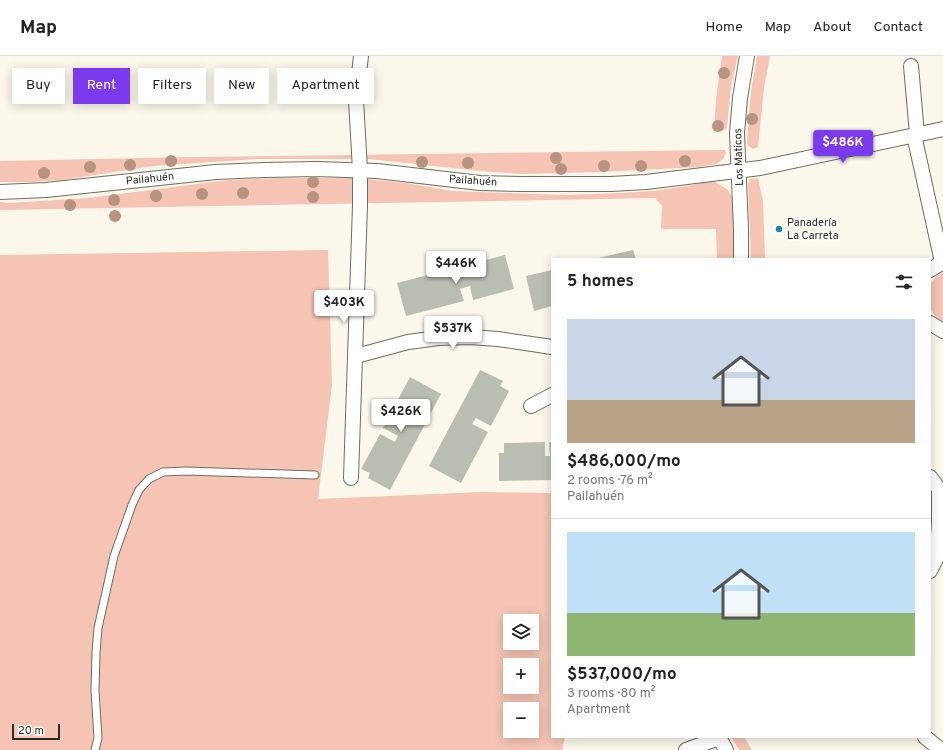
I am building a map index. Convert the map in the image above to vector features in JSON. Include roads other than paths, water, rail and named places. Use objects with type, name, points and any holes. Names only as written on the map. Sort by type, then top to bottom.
[{"type":"street","points":[[351,478],[360,244],[360,170],[356,100],[361,56]]},
{"type":"street","name":"Los Maticos","points":[[741,258],[737,133],[740,98],[747,56]]},
{"type":"street","points":[[911,66],[916,135],[943,262],[931,269]]},
{"type":"street","name":"Pailahuén","points":[[0,192],[46,190],[216,172],[265,170],[360,170],[480,183],[576,185],[646,182],[760,168],[943,129]]},
{"type":"street","points":[[931,324],[943,331]]},
{"type":"street","points":[[356,356],[408,342],[438,338],[491,338],[551,347]]},
{"type":"street","points":[[531,406],[551,396]]},
{"type":"street","points":[[931,478],[939,489],[939,524],[936,559],[931,569]]},
{"type":"street","points":[[686,750],[716,738]]},
{"type":"street","points":[[720,738],[726,750]]},
{"type":"street","points":[[926,738],[941,750]]},
{"type":"lane","points":[[95,750],[98,738],[95,691],[98,628],[114,556],[132,505],[139,490],[149,479],[163,472],[186,471],[315,475]]},
{"type":"place","name":"Panadería La Carreta","points":[[779,229]]}]
